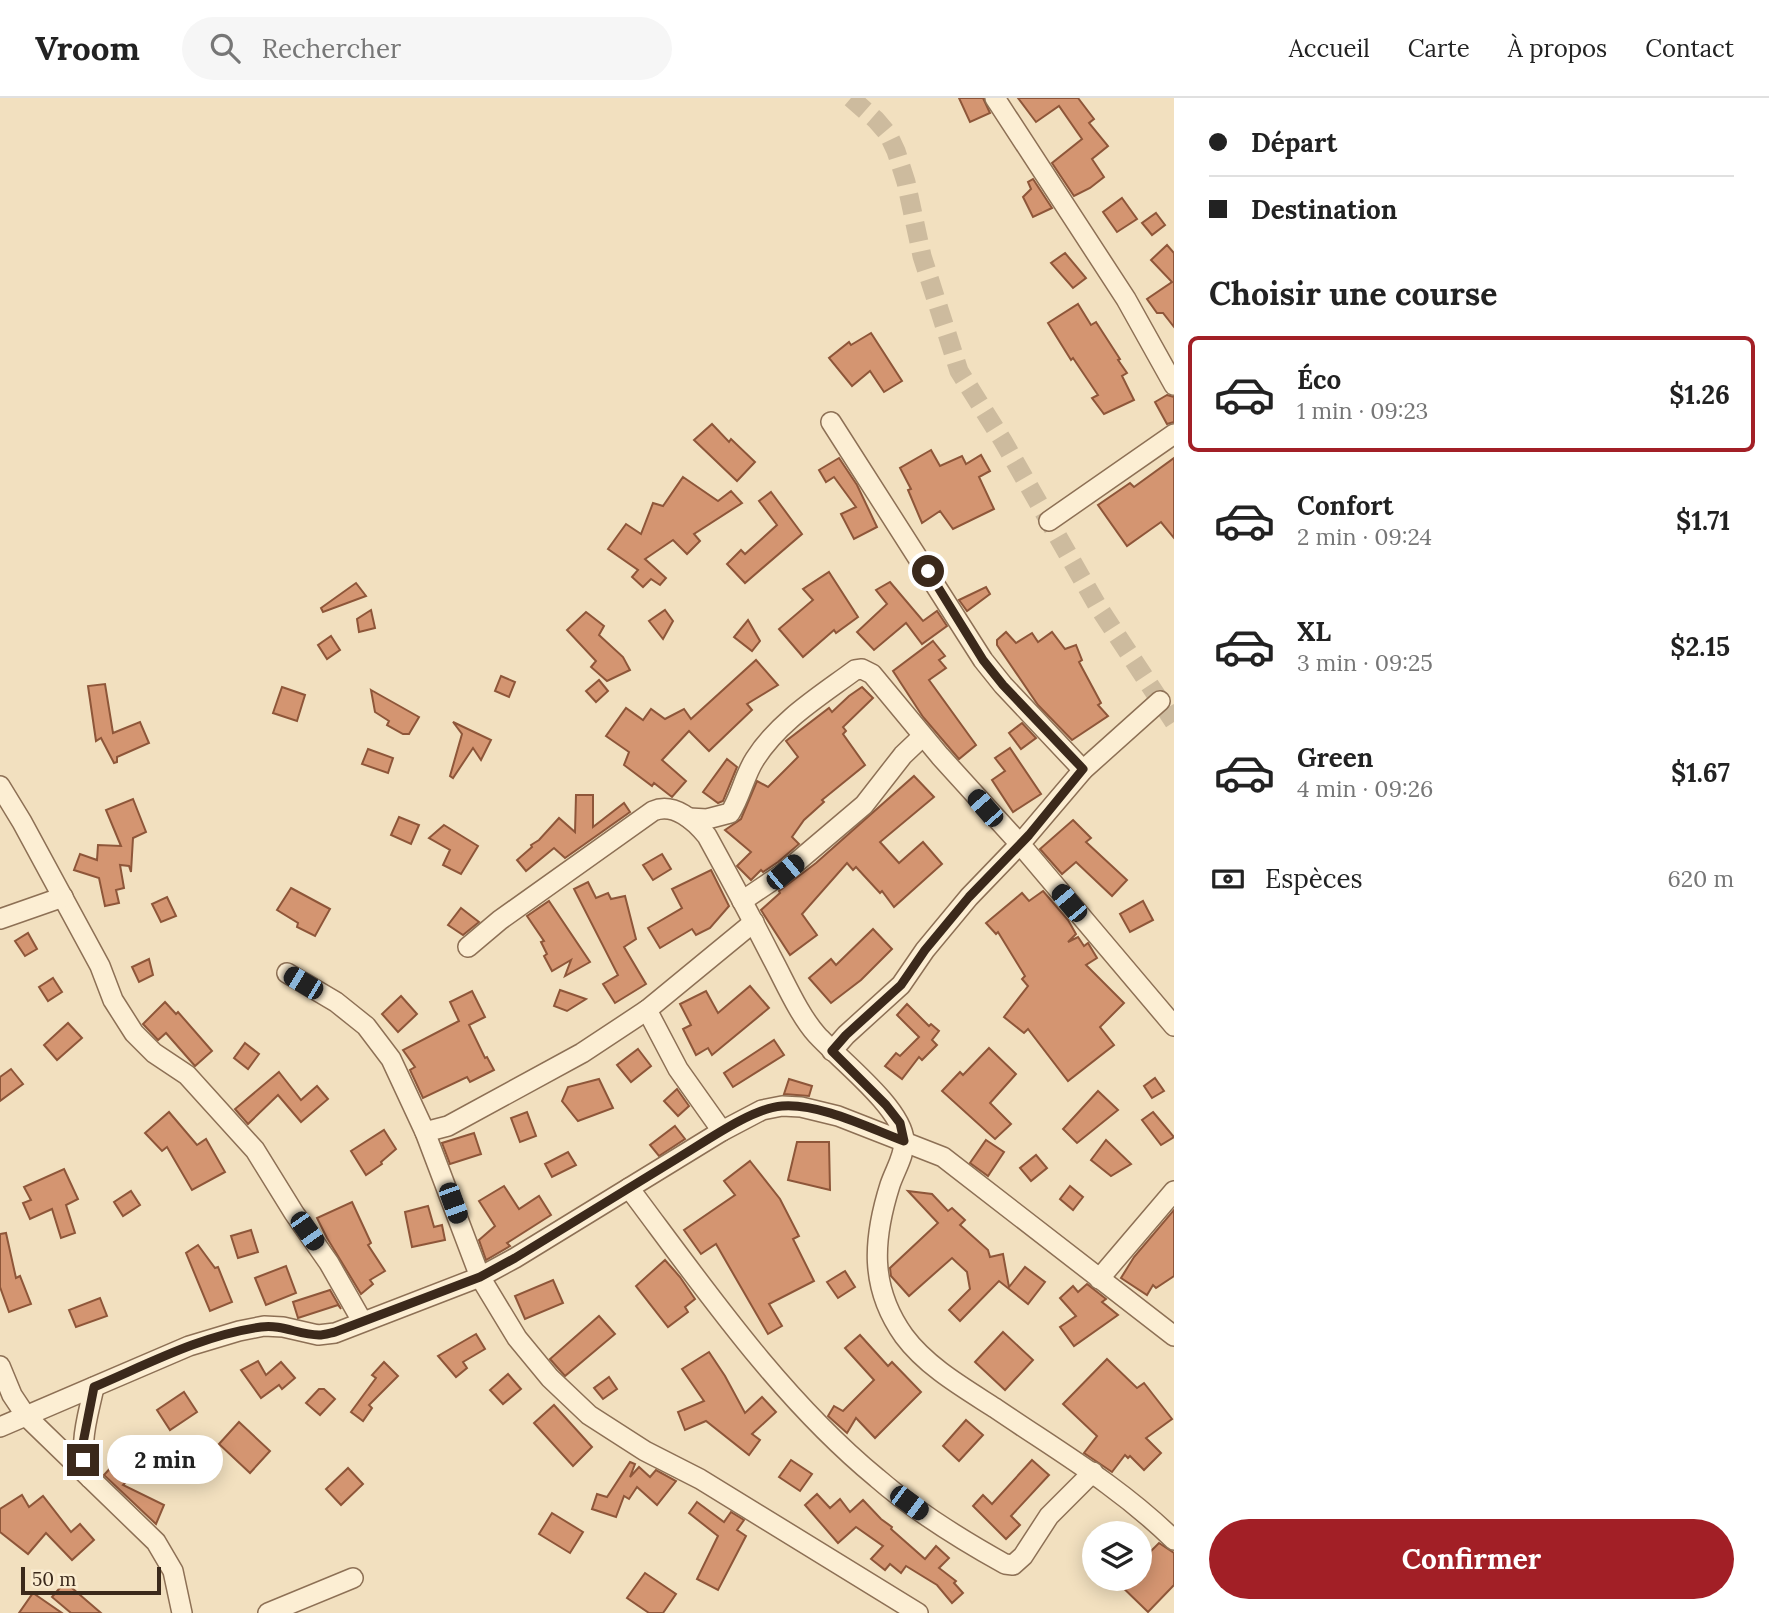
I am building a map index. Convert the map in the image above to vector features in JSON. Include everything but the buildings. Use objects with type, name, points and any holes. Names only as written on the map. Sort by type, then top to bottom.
[{"type":"street","points":[[995,98],[1126,299],[1174,385]]},
{"type":"street","points":[[831,422],[983,660],[1003,685],[1083,769]]},
{"type":"street","points":[[1049,521],[1174,434]]},
{"type":"street","points":[[689,818],[706,819],[730,813],[752,762],[766,741],[855,670],[867,670],[1020,844],[1174,1026]]},
{"type":"street","points":[[832,1051],[901,985],[925,950],[969,897],[1020,844],[1083,769],[1160,701]]},
{"type":"street","points":[[742,901],[785,872],[864,805],[903,755],[923,736]]},
{"type":"street","points":[[0,786],[100,967],[113,1000],[134,1033],[154,1053],[187,1075],[255,1150],[294,1213],[330,1263],[362,1321]]},
{"type":"street","points":[[468,947],[500,920],[653,811],[672,810],[689,818],[706,836],[814,1032],[886,1105],[900,1123],[904,1141],[882,1214],[876,1248],[880,1285],[895,1322],[906,1339],[942,1373],[1093,1472],[1143,1509],[1174,1540]]},
{"type":"street","points":[[0,919],[63,897]]},
{"type":"street","points":[[425,1132],[448,1126],[561,1065],[647,1010],[754,922]]},
{"type":"street","points":[[287,973],[336,1002],[366,1026],[391,1059],[425,1132],[480,1277],[517,1338],[550,1378],[589,1415],[645,1451],[700,1479],[918,1613]]},
{"type":"street","points":[[647,1010],[678,1069],[722,1131]]},
{"type":"street","points":[[0,1427],[189,1346],[264,1326],[283,1326],[318,1335],[335,1332],[480,1277],[722,1131],[762,1110],[782,1106],[801,1107],[838,1116],[943,1157],[1174,1336]]},
{"type":"street","points":[[629,1188],[699,1283],[786,1390],[876,1478],[950,1533],[1004,1564],[1013,1565],[1023,1556],[1049,1517],[1093,1472]]},
{"type":"street","points":[[1099,1279],[1174,1191]]},
{"type":"street","points":[[0,1366],[12,1395],[26,1416],[156,1542],[173,1571],[182,1613]]},
{"type":"street","points":[[90,1479],[82,1448],[94,1387]]},
{"type":"street","points":[[268,1613],[353,1578]]},
{"type":"tunnel","points":[[851,98],[888,134],[896,151],[906,182],[922,256],[959,371],[1003,441],[1097,605],[1174,722]]},
{"type":"route","points":[[83,1460],[82,1448],[94,1387],[189,1346],[239,1331],[264,1326],[283,1326],[318,1335],[335,1332],[480,1277],[722,1131],[762,1110],[782,1106],[801,1107],[838,1116],[904,1141],[900,1123],[886,1105],[832,1051],[901,985],[925,950],[969,897],[1029,835],[1083,769],[1003,685],[983,660],[928,571]]}]
